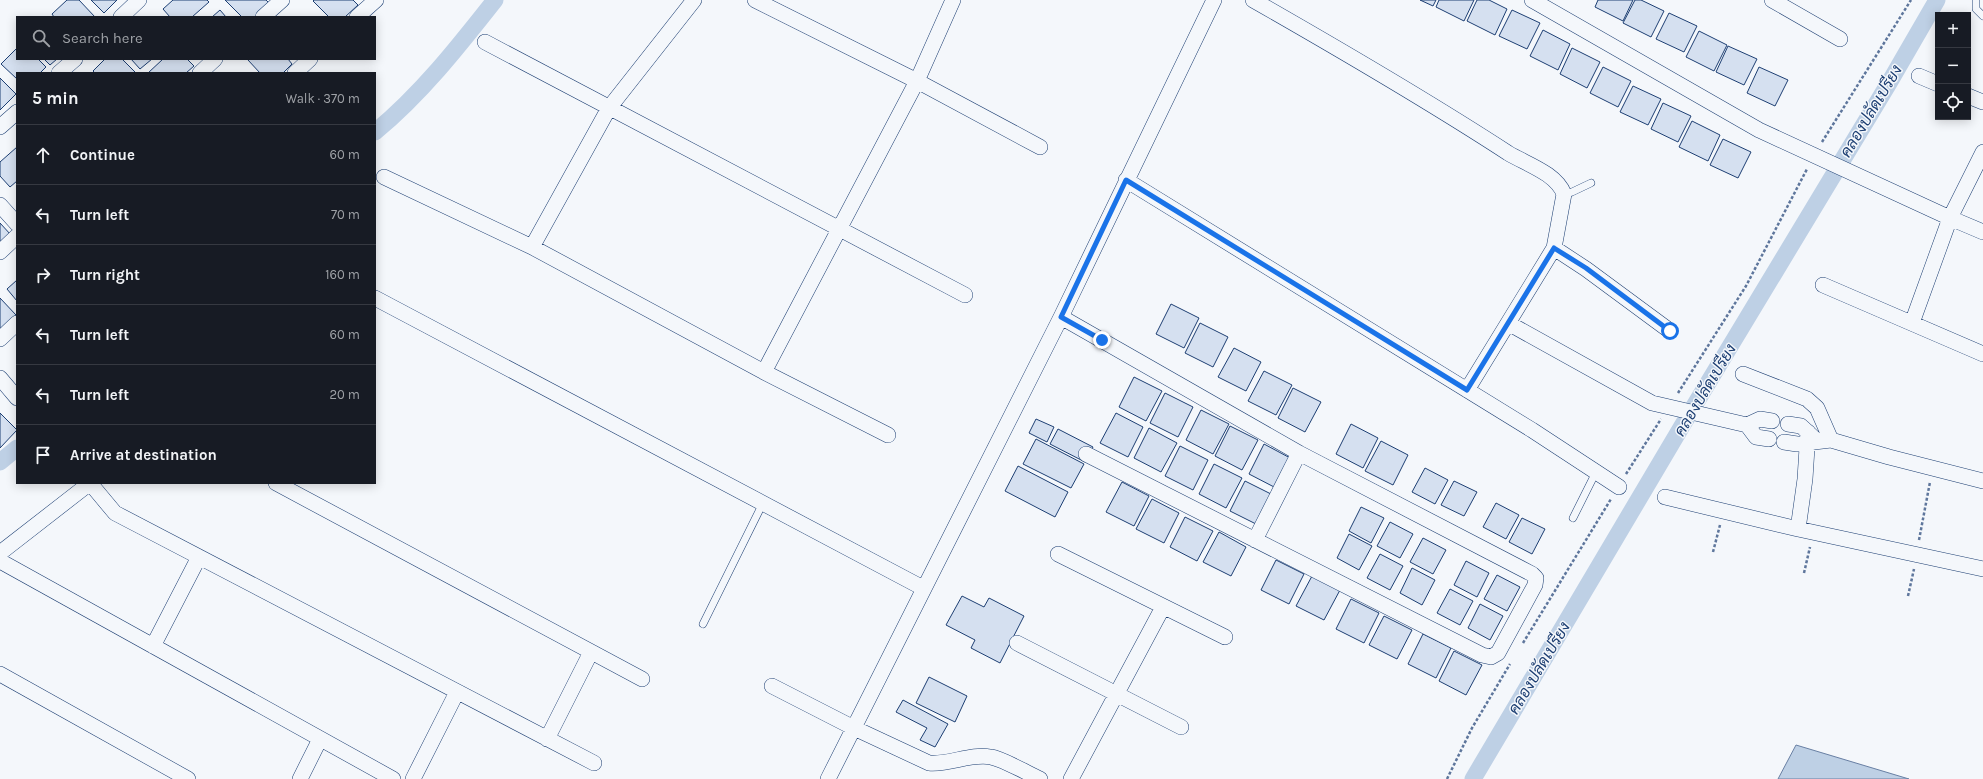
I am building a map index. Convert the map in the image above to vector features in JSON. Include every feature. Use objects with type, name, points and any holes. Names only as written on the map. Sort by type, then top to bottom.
[{"type":"street","points":[[122,16],[139,0]]},
{"type":"street","points":[[264,16],[282,0]]},
{"type":"street","points":[[358,16],[376,0]]},
{"type":"street","points":[[532,247],[609,108],[694,0]]},
{"type":"street","points":[[755,0],[917,81],[1040,148]]},
{"type":"street","points":[[764,372],[917,81],[953,0]]},
{"type":"street","points":[[828,779],[1061,317],[1214,0]]},
{"type":"street","points":[[1253,0],[1469,127],[1511,155],[1547,174],[1562,188],[1564,194],[1554,248],[1467,390]]},
{"type":"street","points":[[1532,0],[1760,130],[1814,149],[1851,171],[1983,232]]},
{"type":"street","points":[[1772,0],[1840,39]]},
{"type":"street","points":[[485,42],[609,108],[840,227],[965,295]]},
{"type":"street","points":[[61,72],[74,60]]},
{"type":"street","points":[[201,72],[215,60]]},
{"type":"street","points":[[295,72],[309,60]]},
{"type":"street","points":[[1919,76],[1935,83]]},
{"type":"street","points":[[1971,97],[1983,102]]},
{"type":"street","points":[[0,127],[16,113]]},
{"type":"street","points":[[1912,323],[1950,218],[1983,152]]},
{"type":"street","points":[[384,177],[532,247],[764,372],[888,435]]},
{"type":"street","points":[[1126,180],[1467,390],[1619,487]]},
{"type":"street","points":[[0,206],[16,223]]},
{"type":"street","points":[[0,252],[16,237]]},
{"type":"street","points":[[1554,248],[1586,268],[1670,331]]},
{"type":"street","points":[[1823,286],[1983,354]]},
{"type":"street","points":[[376,299],[923,588]]},
{"type":"street","points":[[1061,317],[1300,453],[1532,574],[1536,578],[1535,585],[1498,653],[1491,657],[1482,655],[1086,454]]},
{"type":"street","points":[[1508,323],[1652,402],[1747,425],[1760,419],[1772,421]]},
{"type":"street","points":[[0,339],[16,324]]},
{"type":"street","points":[[1743,374],[1807,399],[1817,408],[1816,439],[1805,479],[1798,529]]},
{"type":"street","points":[[0,378],[16,397]]},
{"type":"street","points":[[1788,424],[1801,426],[1816,439],[1983,481]]},
{"type":"street","points":[[1747,425],[1756,437],[1769,439]]},
{"type":"street","points":[[1784,442],[1796,444],[1816,439]]},
{"type":"street","points":[[1255,540],[1300,453]]},
{"type":"street","points":[[0,553],[89,484]]},
{"type":"street","points":[[91,484],[115,513],[594,763]]},
{"type":"street","points":[[278,484],[642,679]]},
{"type":"street","points":[[1665,497],[1798,529],[1983,569]]},
{"type":"street","points":[[1058,554],[1225,637]]},
{"type":"street","points":[[153,646],[199,557]]},
{"type":"street","points":[[0,561],[393,779]]},
{"type":"street","points":[[1071,779],[1115,694],[1163,607]]},
{"type":"street","points":[[1017,643],[1115,694],[1181,726]]},
{"type":"street","points":[[547,739],[591,652]]},
{"type":"street","points":[[0,674],[188,779]]},
{"type":"street","points":[[772,686],[854,728],[929,763],[940,764],[978,757],[992,757],[1040,779]]},
{"type":"street","points":[[413,779],[457,692]]},
{"type":"street","points":[[300,779],[320,739]]},
{"type":"lane","points":[[1976,0],[1976,9],[1983,16]]},
{"type":"lane","points":[[1564,194],[1590,183]]},
{"type":"lane","points":[[1573,518],[1596,472]]},
{"type":"lane","points":[[703,624],[763,503]]},
{"type":"path","points":[[1814,149],[1911,0]]},
{"type":"path","points":[[1674,399],[1746,286],[1808,168]]},
{"type":"path","points":[[1523,644],[1662,417]]},
{"type":"path","points":[[1908,596],[1933,468]]},
{"type":"path","points":[[1713,552],[1723,511]]},
{"type":"path","points":[[1804,573],[1814,532]]},
{"type":"path","points":[[1447,779],[1472,728],[1511,663]]},
{"type":"water","points":[[1796,745],[1909,779],[1778,779]]},
{"type":"building","points":[[67,0],[79,0],[94,16],[53,16],[52,14]]},
{"type":"building","points":[[91,0],[117,0],[104,13]]},
{"type":"building","points":[[173,0],[207,0],[209,2],[193,16],[169,16],[163,9]]},
{"type":"building","points":[[225,0],[266,0],[270,4],[257,16],[241,16]]},
{"type":"building","points":[[353,0],[358,5],[346,16],[328,16],[313,1]]},
{"type":"building","points":[[1420,0],[1436,0],[1433,6]]},
{"type":"building","points":[[1439,0],[1474,0],[1464,21],[1436,7]]},
{"type":"building","points":[[1477,0],[1489,0],[1507,9],[1495,35],[1467,21]]},
{"type":"building","points":[[1598,0],[1633,0],[1623,21],[1595,7]]},
{"type":"building","points":[[1635,0],[1641,0],[1664,11],[1651,37],[1623,23]]},
{"type":"building","points":[[220,10],[225,16],[213,16]]},
{"type":"building","points":[[1512,10],[1540,23],[1527,49],[1499,36]]},
{"type":"building","points":[[1669,13],[1697,26],[1684,52],[1656,39]]},
{"type":"building","points":[[1543,30],[1570,44],[1558,70],[1530,56]]},
{"type":"building","points":[[1699,31],[1727,45],[1714,71],[1686,57]]},
{"type":"building","points":[[1728,46],[1757,59],[1744,85],[1716,72]]},
{"type":"building","points":[[1572,48],[1600,62],[1587,88],[1560,74]]},
{"type":"building","points":[[16,49],[16,60],[39,60],[46,67],[41,72],[16,72],[16,78],[1,64]]},
{"type":"building","points":[[45,60],[56,60],[50,65]]},
{"type":"building","points":[[104,60],[123,60],[135,72],[94,72],[93,71]]},
{"type":"building","points":[[132,60],[151,60],[140,69]]},
{"type":"building","points":[[162,60],[188,60],[194,66],[187,72],[149,72]]},
{"type":"building","points":[[248,60],[289,60],[292,64],[284,72],[259,72]]},
{"type":"building","points":[[1603,67],[1631,81],[1618,107],[1590,93]]},
{"type":"building","points":[[1759,67],[1788,80],[1775,106],[1747,93]]},
{"type":"building","points":[[0,78],[16,94],[0,110]]},
{"type":"building","points":[[1633,86],[1661,99],[1648,125],[1620,112]]},
{"type":"building","points":[[1663,103],[1691,116],[1678,142],[1651,129]]},
{"type":"building","points":[[1692,121],[1720,135],[1708,161],[1679,147]]},
{"type":"building","points":[[1723,139],[1751,152],[1738,178],[1710,165]]},
{"type":"building","points":[[16,148],[16,182],[10,187],[0,176],[0,162]]},
{"type":"building","points":[[0,223],[11,235],[0,244]]},
{"type":"building","points":[[16,281],[16,300],[7,289]]},
{"type":"building","points":[[0,298],[16,315],[0,330]]},
{"type":"building","points":[[1171,304],[1199,318],[1184,348],[1156,334]]},
{"type":"building","points":[[1200,323],[1228,337],[1213,367],[1185,353]]},
{"type":"building","points":[[1234,348],[1261,362],[1246,391],[1218,377]]},
{"type":"building","points":[[1264,371],[1292,385],[1276,415],[1248,401]]},
{"type":"building","points":[[1134,377],[1162,391],[1146,421],[1119,407]]},
{"type":"building","points":[[1293,388],[1321,402],[1305,432],[1278,418]]},
{"type":"building","points":[[1165,393],[1193,407],[1178,437],[1150,423]]},
{"type":"building","points":[[1201,410],[1229,424],[1213,454],[1186,440]]},
{"type":"building","points":[[0,413],[16,429],[16,431],[0,448]]},
{"type":"building","points":[[1116,413],[1143,427],[1128,457],[1100,443]]},
{"type":"building","points":[[1036,419],[1054,427],[1047,442],[1029,433]]},
{"type":"building","points":[[1351,424],[1378,438],[1363,468],[1336,454]]},
{"type":"building","points":[[1230,426],[1258,440],[1242,470],[1215,456]]},
{"type":"building","points":[[1149,428],[1177,443],[1161,472],[1134,458]]},
{"type":"building","points":[[1058,429],[1093,447],[1085,462],[1050,444]]},
{"type":"building","points":[[1036,439],[1084,464],[1071,488],[1023,464]]},
{"type":"building","points":[[1381,441],[1408,455],[1393,485],[1365,471]]},
{"type":"building","points":[[1264,444],[1292,459],[1276,488],[1249,474]]},
{"type":"building","points":[[1180,446],[1208,460],[1193,490],[1165,476]]},
{"type":"building","points":[[1214,464],[1242,478],[1226,508],[1199,494]]},
{"type":"building","points":[[1018,466],[1068,492],[1055,517],[1005,491]]},
{"type":"building","points":[[1425,468],[1448,480],[1435,504],[1412,492]]},
{"type":"building","points":[[1245,481],[1273,495],[1258,525],[1230,511]]},
{"type":"building","points":[[1454,481],[1477,492],[1464,516],[1441,505]]},
{"type":"building","points":[[1122,482],[1149,496],[1134,526],[1106,512]]},
{"type":"building","points":[[1152,499],[1179,513],[1164,543],[1136,529]]},
{"type":"building","points":[[1496,503],[1519,515],[1506,539],[1483,527]]},
{"type":"building","points":[[1361,507],[1384,518],[1371,543],[1349,531]]},
{"type":"building","points":[[1185,517],[1213,531],[1197,561],[1170,547]]},
{"type":"building","points":[[1522,518],[1545,529],[1532,554],[1509,542]]},
{"type":"building","points":[[1390,522],[1413,534],[1400,558],[1377,546]]},
{"type":"building","points":[[1219,532],[1246,547],[1231,576],[1203,562]]},
{"type":"building","points":[[1349,534],[1372,546],[1359,570],[1337,558]]},
{"type":"building","points":[[1423,538],[1446,550],[1433,574],[1410,562]]},
{"type":"building","points":[[1380,554],[1403,566],[1390,590],[1367,578]]},
{"type":"building","points":[[1276,560],[1304,574],[1289,604],[1261,590]]},
{"type":"building","points":[[1466,561],[1489,573],[1477,597],[1454,585]]},
{"type":"building","points":[[1412,568],[1435,580],[1422,605],[1400,593]]},
{"type":"building","points":[[1497,575],[1520,587],[1507,611],[1484,599]]},
{"type":"building","points":[[1312,576],[1340,590],[1324,620],[1296,606]]},
{"type":"building","points":[[1450,589],[1473,601],[1460,625],[1437,613]]},
{"type":"building","points":[[962,596],[984,607],[989,598],[1024,616],[1000,663],[971,648],[975,640],[946,625]]},
{"type":"building","points":[[1351,599],[1379,613],[1364,643],[1336,629]]},
{"type":"building","points":[[1480,604],[1503,616],[1490,640],[1468,628]]},
{"type":"building","points":[[1384,616],[1412,630],[1397,659],[1369,645]]},
{"type":"building","points":[[1423,634],[1451,648],[1436,678],[1408,664]]},
{"type":"building","points":[[1454,651],[1482,665],[1466,695],[1439,681]]},
{"type":"building","points":[[929,677],[967,696],[955,722],[916,703]]},
{"type":"building","points":[[903,700],[948,724],[935,747],[920,740],[927,728],[896,712]]},
{"type":"waterway","points":[[376,131],[423,86],[495,0]]},
{"type":"waterway","name":"คลองปลัดเปรียง","points":[[1473,779],[1682,426],[1889,83],[1937,0]]},
{"type":"waterway","points":[[0,462],[16,449]]},
{"type":"route","points":[[1102,340],[1061,317],[1126,180],[1467,390],[1554,248],[1565,257],[1586,268],[1670,331]]}]
